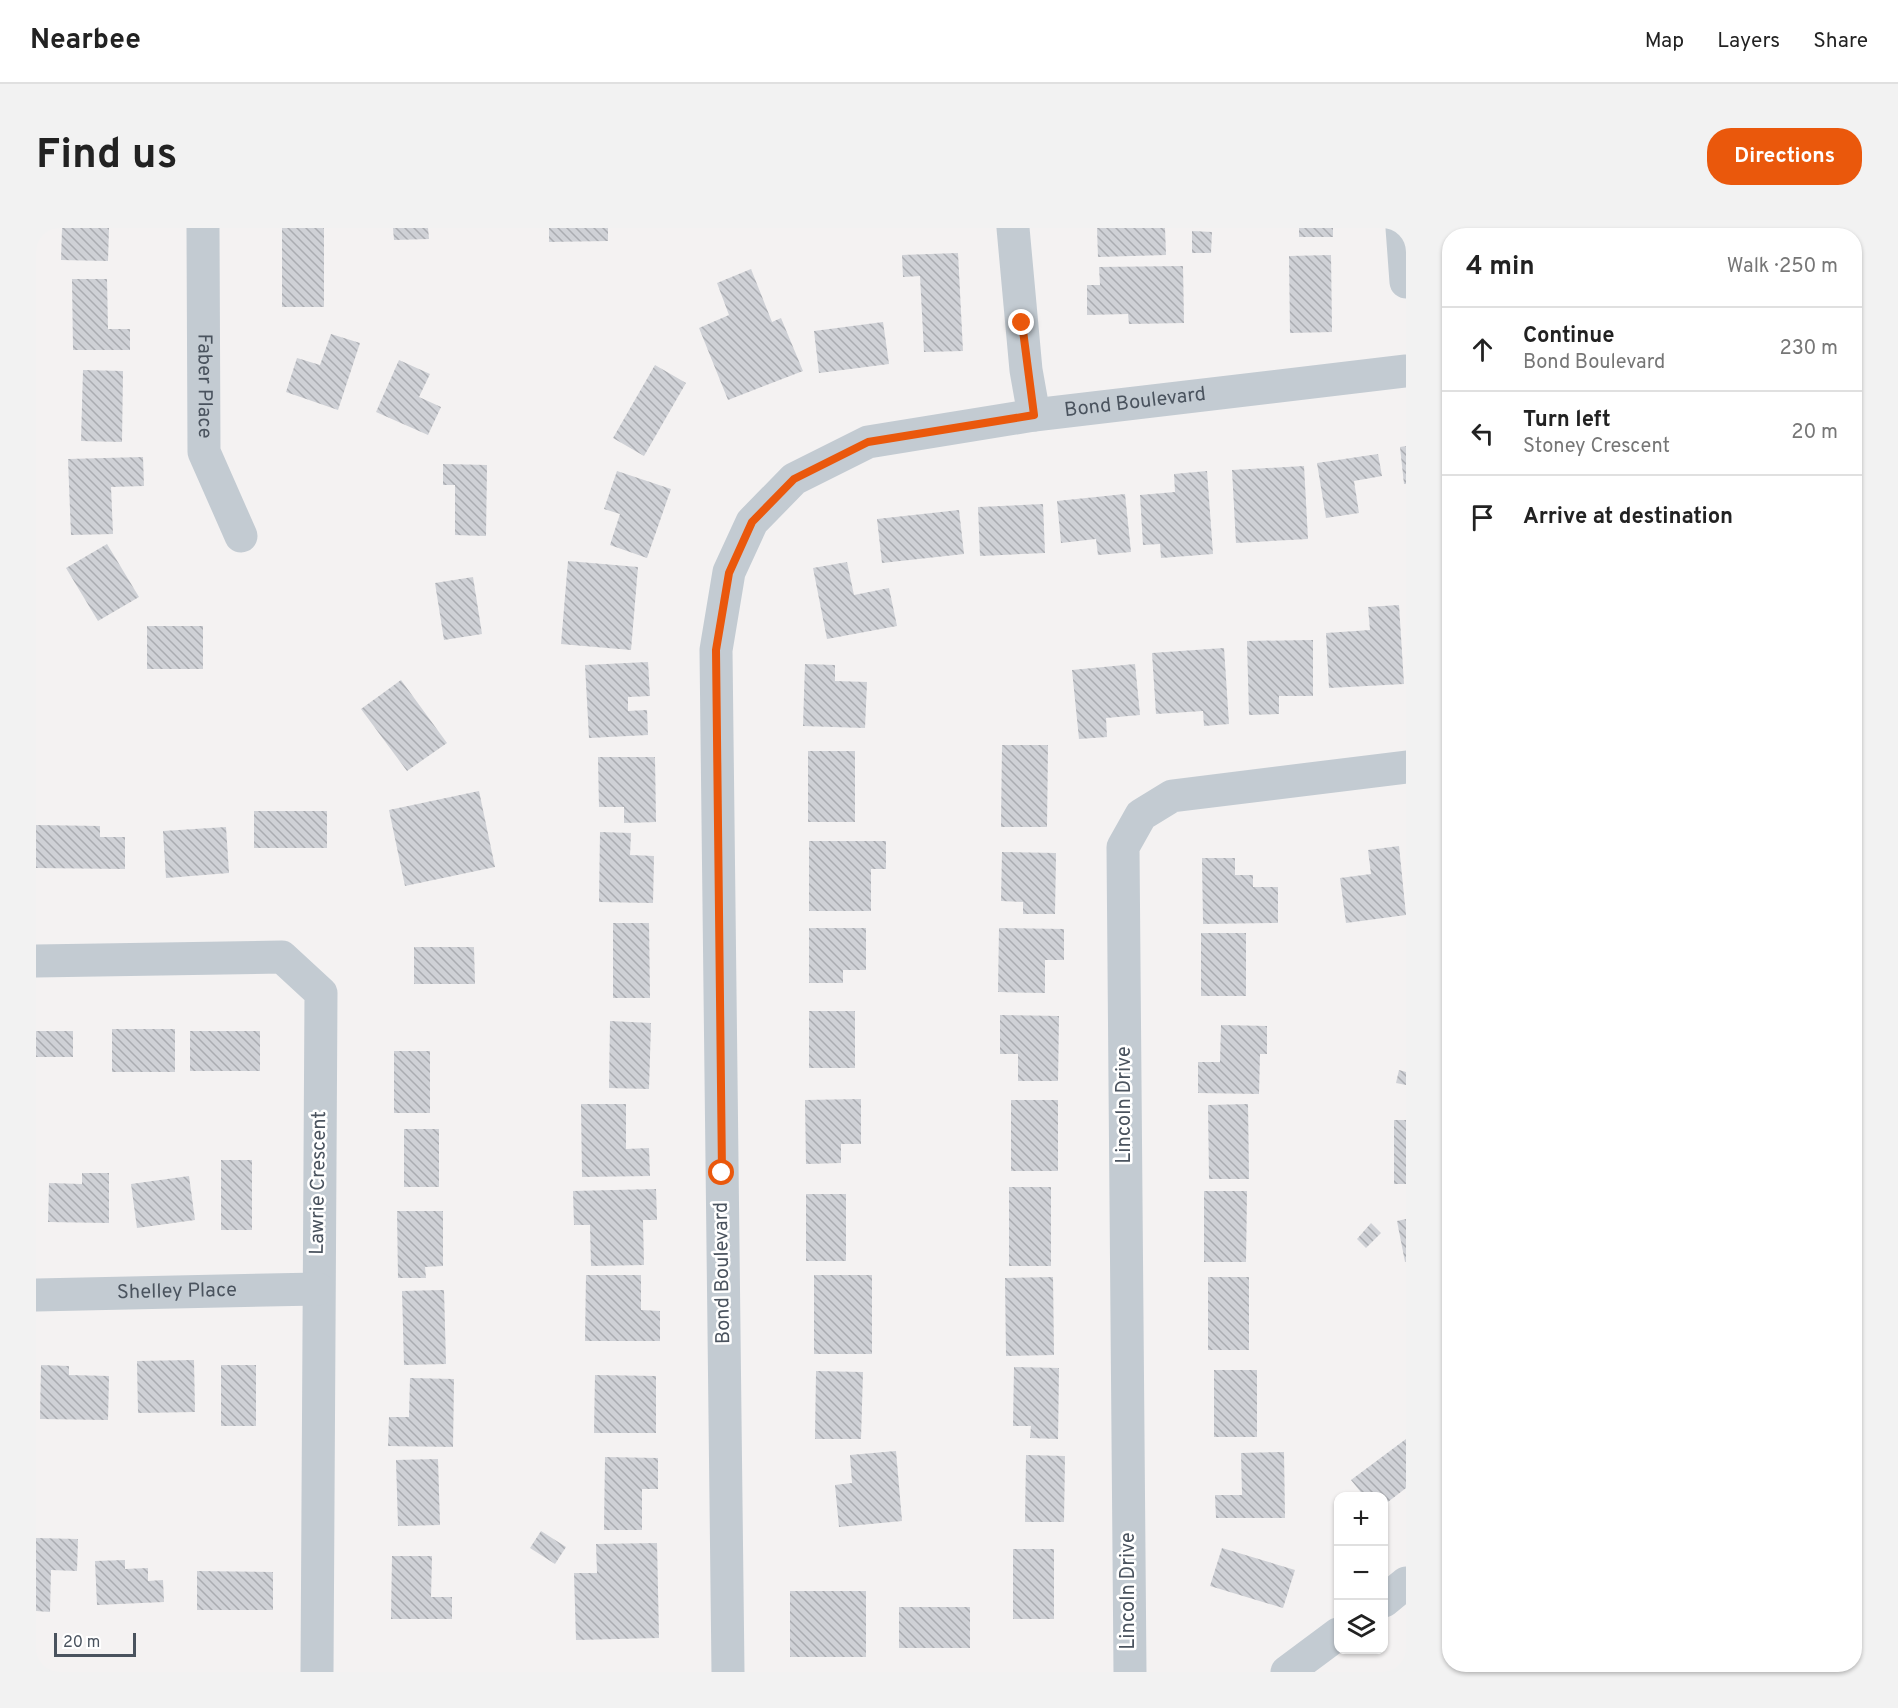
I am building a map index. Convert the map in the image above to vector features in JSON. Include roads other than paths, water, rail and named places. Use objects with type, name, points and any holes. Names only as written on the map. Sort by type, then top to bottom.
[{"type":"street","name":"Faber Place","points":[[203,228],[204,452],[240,536]]},
{"type":"street","points":[[1013,228],[1026,370],[1034,415]]},
{"type":"street","points":[[1402,228],[1406,282]]},
{"type":"street","name":"Bond Boulevard","points":[[728,1672],[716,650],[729,573],[752,522],[794,479],[868,442],[1034,415],[1406,371]]},
{"type":"street","name":"Lincoln Drive","points":[[1130,1672],[1123,847],[1142,815],[1172,796],[1406,767]]},
{"type":"street","name":"Lawrie Crescent","points":[[36,961],[282,957],[321,993],[317,1672]]},
{"type":"street","name":"Shelley Place","points":[[36,1295],[318,1289]]},
{"type":"street","points":[[1384,1600],[1406,1583]]},
{"type":"street","points":[[1287,1672],[1334,1637]]}]
